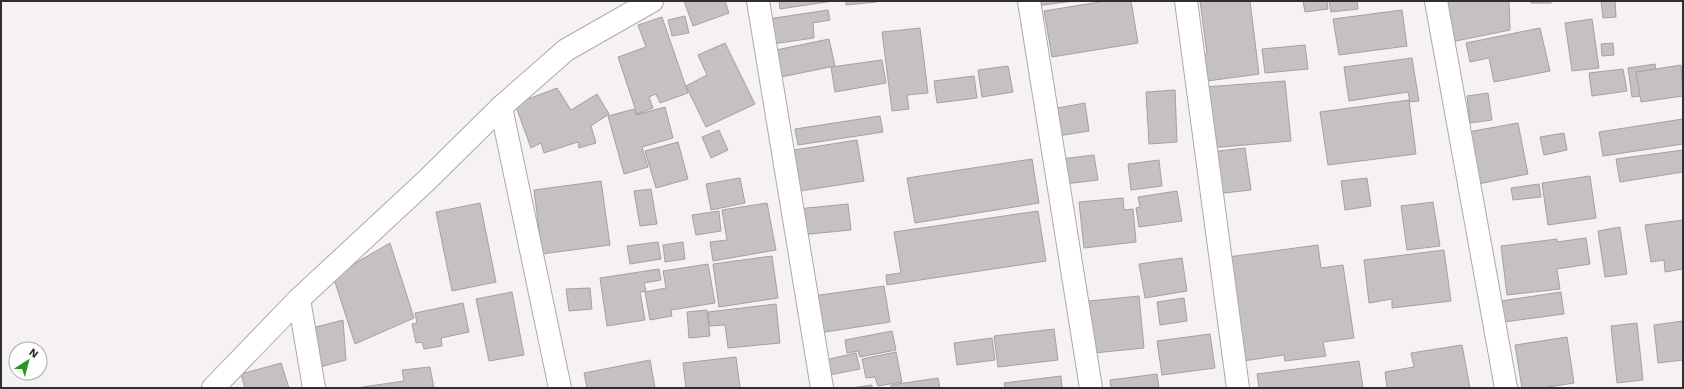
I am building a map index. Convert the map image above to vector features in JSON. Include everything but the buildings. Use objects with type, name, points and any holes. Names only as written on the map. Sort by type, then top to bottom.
[{"type":"street","points":[[213,388],[299,299],[426,181],[501,107],[566,50],[652,1]]},
{"type":"street","points":[[758,1],[822,388]]},
{"type":"street","points":[[1029,1],[1091,388]]},
{"type":"street","points":[[1186,1],[1238,388]]},
{"type":"street","points":[[1436,1],[1506,388]]},
{"type":"street","points":[[501,107],[560,388]]},
{"type":"street","points":[[299,299],[314,388]]}]
